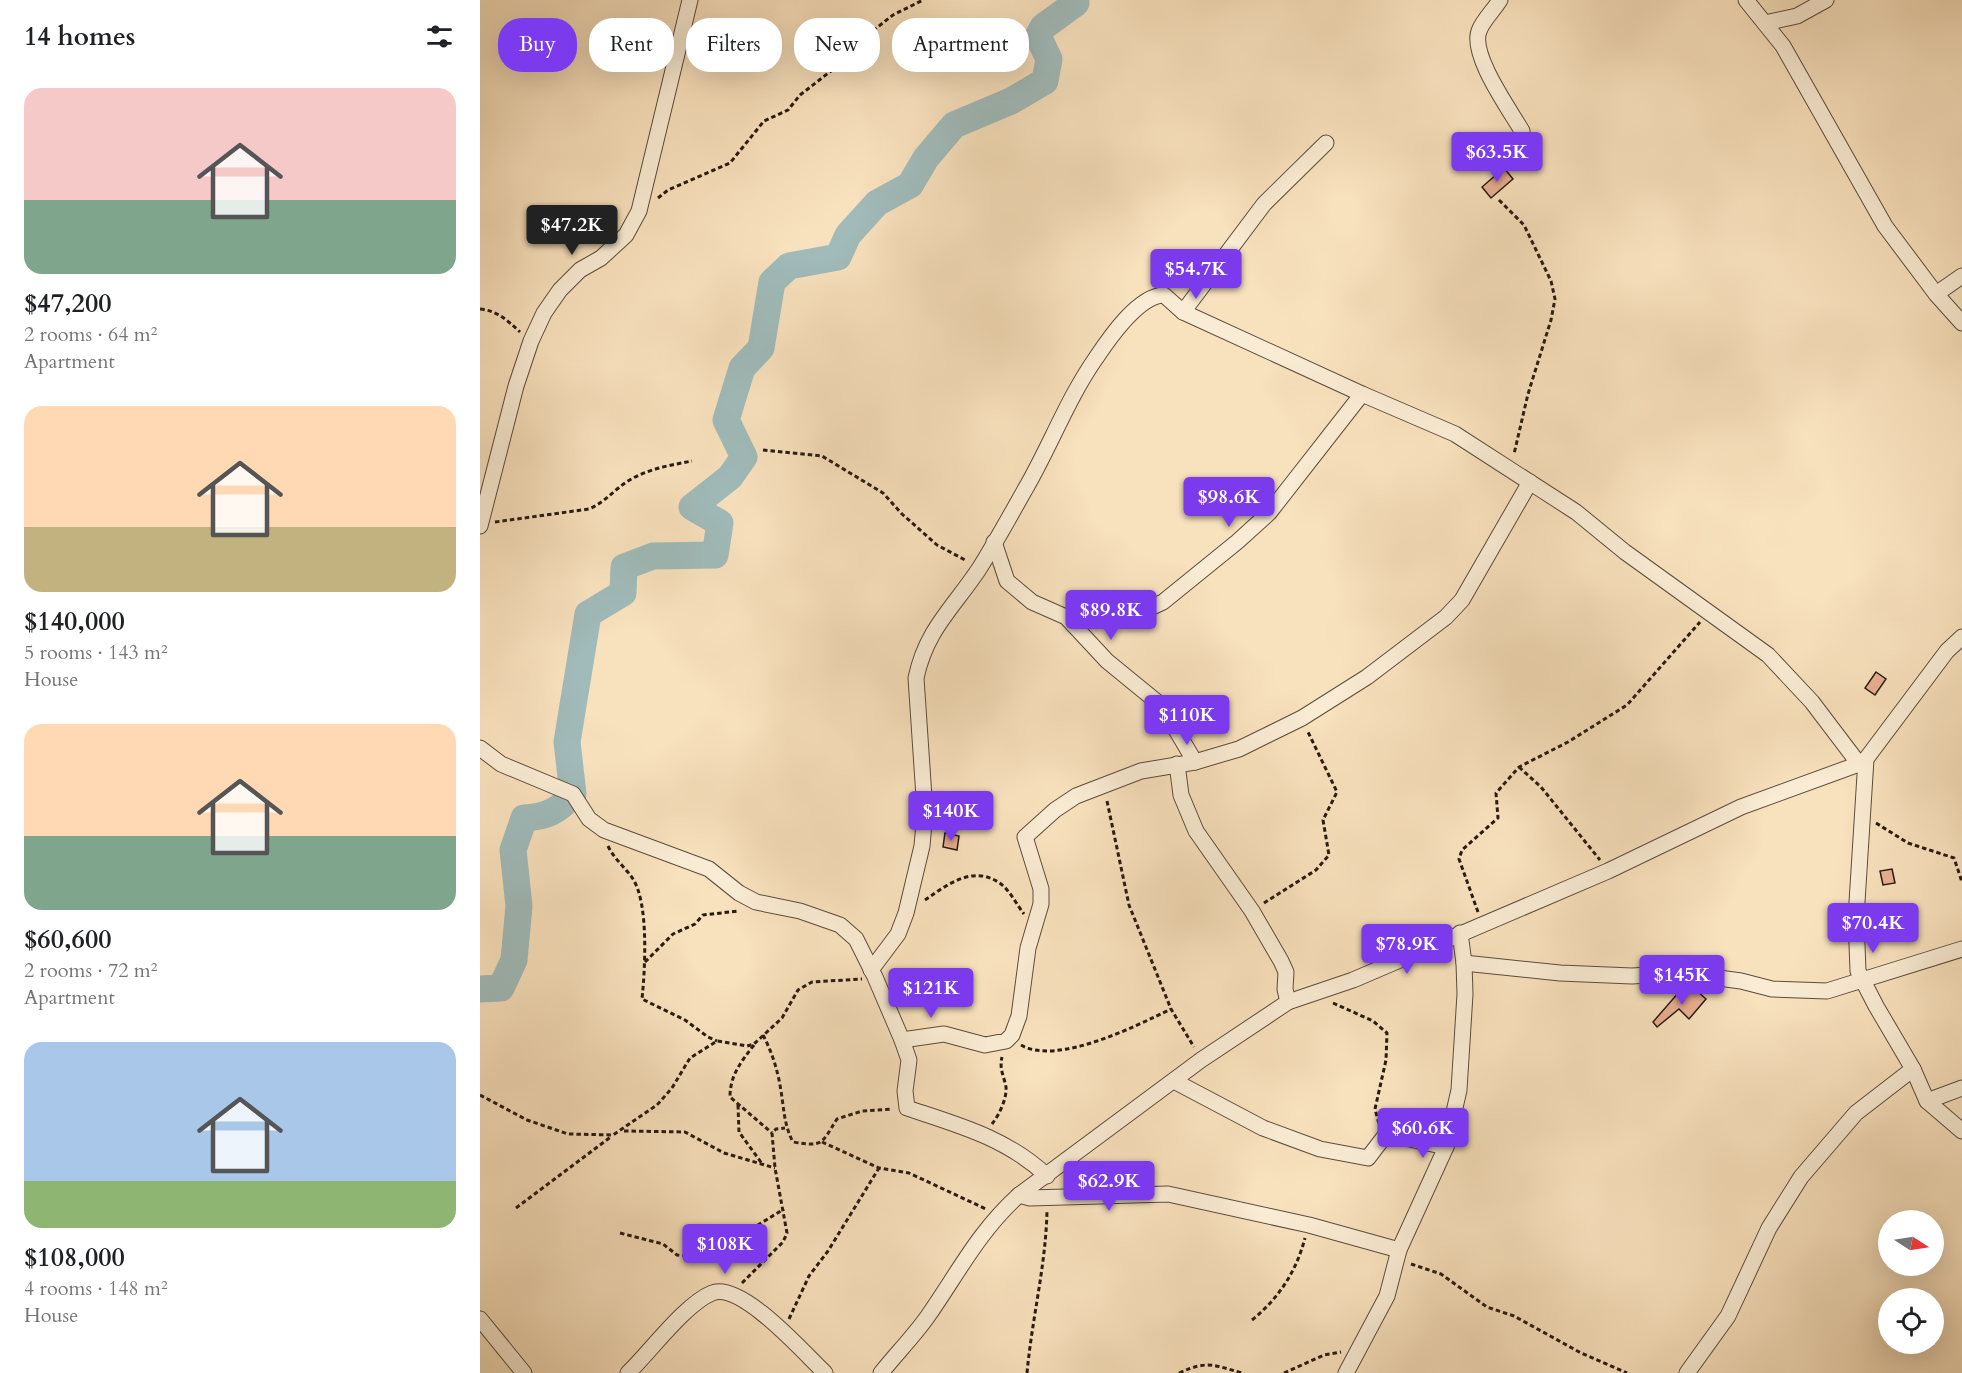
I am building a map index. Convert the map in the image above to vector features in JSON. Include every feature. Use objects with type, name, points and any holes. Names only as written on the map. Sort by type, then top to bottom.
[{"type":"street","points":[[481,525],[516,386],[531,341],[544,313],[560,290],[580,270],[601,258],[626,236],[639,211],[690,0]]},
{"type":"street","points":[[1500,0],[1479,31],[1479,49],[1489,76],[1522,131]]},
{"type":"street","points":[[1746,0],[1784,46],[1885,226],[1936,294],[1962,323]]},
{"type":"street","points":[[1765,23],[1797,16],[1826,0]]},
{"type":"street","points":[[1183,312],[1264,204],[1326,143]]},
{"type":"street","points":[[1936,294],[1962,276]]},
{"type":"street","points":[[873,973],[898,934],[906,913],[922,846],[925,812],[916,678],[928,639],[979,568],[1029,483],[1060,419],[1095,359],[1137,307],[1155,296],[1164,295],[1183,312],[1455,434],[1576,512],[1625,552],[1768,655],[1863,761],[1867,781],[1862,814],[1856,942],[1862,980],[1913,1069],[1927,1101],[1962,1131]]},
{"type":"street","points":[[1066,617],[1150,608],[1163,602],[1269,513],[1362,394]]},
{"type":"street","points":[[902,1040],[944,1034],[985,1045],[1009,1038],[1020,1016],[1028,948],[1041,904],[1041,889],[1025,837],[1055,810],[1076,796],[1141,771],[1195,762],[1239,749],[1302,718],[1367,677],[1446,616],[1462,600],[1530,482]]},
{"type":"street","points":[[994,542],[1007,581],[1032,602],[1066,617],[1107,661],[1162,706],[1195,762]]},
{"type":"street","points":[[881,1373],[927,1318],[978,1239],[997,1215],[1019,1195],[1201,1059],[1288,1002],[1353,980],[1608,871],[1741,807],[1863,761],[1947,651],[1962,637]]},
{"type":"street","points":[[480,748],[501,764],[573,794],[589,819],[604,830],[709,869],[739,893],[756,902],[800,911],[840,925],[856,939],[902,1040],[909,1060],[905,1091],[907,1108],[984,1135],[1028,1158],[1047,1176]]},
{"type":"street","points":[[1177,764],[1182,795],[1196,831],[1252,911],[1281,961],[1286,972],[1285,989],[1288,1002]]},
{"type":"street","points":[[1346,1373],[1387,1296],[1398,1255],[1446,1147],[1459,1090],[1464,963],[1460,933]]},
{"type":"street","points":[[1464,963],[1560,973],[1632,976],[1682,973],[1741,981],[1773,989],[1827,991],[1962,949]]},
{"type":"street","points":[[1687,1373],[1728,1316],[1769,1228],[1801,1177],[1856,1113],[1913,1069]]},
{"type":"street","points":[[1174,1081],[1263,1128],[1320,1149],[1368,1158],[1384,1137],[1396,1136],[1446,1147]]},
{"type":"street","points":[[1927,1101],[1962,1088]]},
{"type":"street","points":[[1019,1195],[1030,1198],[1168,1194],[1309,1225],[1398,1255]]},
{"type":"street","points":[[628,1373],[694,1305],[711,1293],[720,1291],[744,1298],[825,1373]]},
{"type":"street","points":[[480,1319],[524,1373]]},
{"type":"path","points":[[639,211],[668,190],[730,162],[764,121],[788,110],[800,94],[831,71],[893,15],[923,0]]},
{"type":"path","points":[[1499,200],[1524,225],[1551,281],[1555,299],[1551,321],[1528,394],[1510,470]]},
{"type":"path","points":[[480,309],[502,315],[531,341]]},
{"type":"path","points":[[763,450],[822,456],[884,493],[902,514],[937,545],[979,568]]},
{"type":"path","points":[[481,525],[589,509],[603,503],[628,481],[662,467],[692,461]]},
{"type":"path","points":[[1482,924],[1459,859],[1462,850],[1498,818],[1496,793],[1519,767],[1568,742],[1627,705],[1695,630],[1708,610]]},
{"type":"path","points":[[1252,911],[1316,870],[1329,855],[1323,820],[1337,792],[1302,718]]},
{"type":"path","points":[[1519,767],[1541,787],[1608,871]]},
{"type":"path","points":[[1104,784],[1129,905],[1171,1009],[1201,1059]]},
{"type":"path","points":[[1862,814],[1908,843],[1954,858],[1962,882]]},
{"type":"path","points":[[604,830],[608,848],[633,879],[640,892],[645,962],[642,999],[685,1020],[717,1041],[747,1046],[754,1044]]},
{"type":"path","points":[[906,913],[959,878],[976,875],[1002,885],[1035,927]]},
{"type":"path","points":[[645,962],[673,934],[695,924],[703,915],[740,911],[756,902]]},
{"type":"path","points":[[732,1293],[783,1242],[787,1233],[775,1168],[772,1133],[730,1097],[730,1084],[735,1070],[754,1044],[782,1018],[798,990],[812,982],[873,973]]},
{"type":"path","points":[[1313,994],[1373,1021],[1387,1033],[1386,1060],[1375,1109],[1384,1137]]},
{"type":"path","points":[[984,1135],[996,1118],[1005,1098],[1006,1089],[1000,1066],[1009,1038],[1030,1050],[1056,1051],[1121,1034],[1171,1009]]},
{"type":"path","points":[[763,1035],[771,1051],[780,1088],[785,1128],[793,1142],[814,1145],[822,1142],[837,1119],[862,1111],[907,1108]]},
{"type":"path","points":[[516,1208],[657,1105],[672,1088],[690,1058],[717,1041]]},
{"type":"path","points":[[480,1095],[527,1120],[568,1134],[614,1136]]},
{"type":"path","points":[[738,1105],[739,1132],[764,1167]]},
{"type":"path","points":[[772,1133],[776,1129],[785,1128]]},
{"type":"path","points":[[623,1131],[685,1132],[724,1153],[764,1167],[775,1168]]},
{"type":"path","points":[[822,1142],[879,1168],[909,1173],[997,1215]]},
{"type":"path","points":[[786,1335],[788,1321],[809,1276],[828,1251],[879,1168]]},
{"type":"path","points":[[1027,1373],[1032,1328],[1046,1250],[1047,1197]]},
{"type":"path","points":[[620,1233],[663,1244],[677,1256],[689,1256],[722,1247],[784,1209]]},
{"type":"path","points":[[1252,1320],[1272,1304],[1287,1283],[1309,1225]]},
{"type":"path","points":[[1398,1255],[1441,1274],[1487,1307],[1514,1316],[1581,1353],[1627,1373]]},
{"type":"path","points":[[1284,1373],[1324,1355],[1359,1350]]},
{"type":"path","points":[[1179,1373],[1198,1364],[1207,1363],[1242,1373]]},
{"type":"building","points":[[1504,168],[1513,179],[1491,198],[1482,187]]},
{"type":"building","points":[[1876,672],[1886,679],[1875,695],[1865,688]]},
{"type":"building","points":[[945,833],[959,836],[957,850],[943,847]]},
{"type":"building","points":[[1892,869],[1895,883],[1883,885],[1880,871]]},
{"type":"building","points":[[1686,988],[1691,993],[1695,989],[1706,999],[1689,1019],[1679,1009],[1657,1027],[1653,1022],[1679,992],[1681,994]]},
{"type":"waterway","points":[[480,989],[501,988],[514,960],[519,906],[513,850],[524,818],[552,812],[563,805],[573,794],[567,742],[588,614],[623,593],[624,567],[653,556],[715,555],[720,523],[692,507],[730,477],[744,457],[726,420],[742,368],[761,348],[772,282],[789,266],[838,257],[848,235],[877,203],[910,185],[926,158],[954,125],[1011,101],[1045,81],[1049,59],[1038,36],[1043,27],[1076,3],[1075,0]]}]
